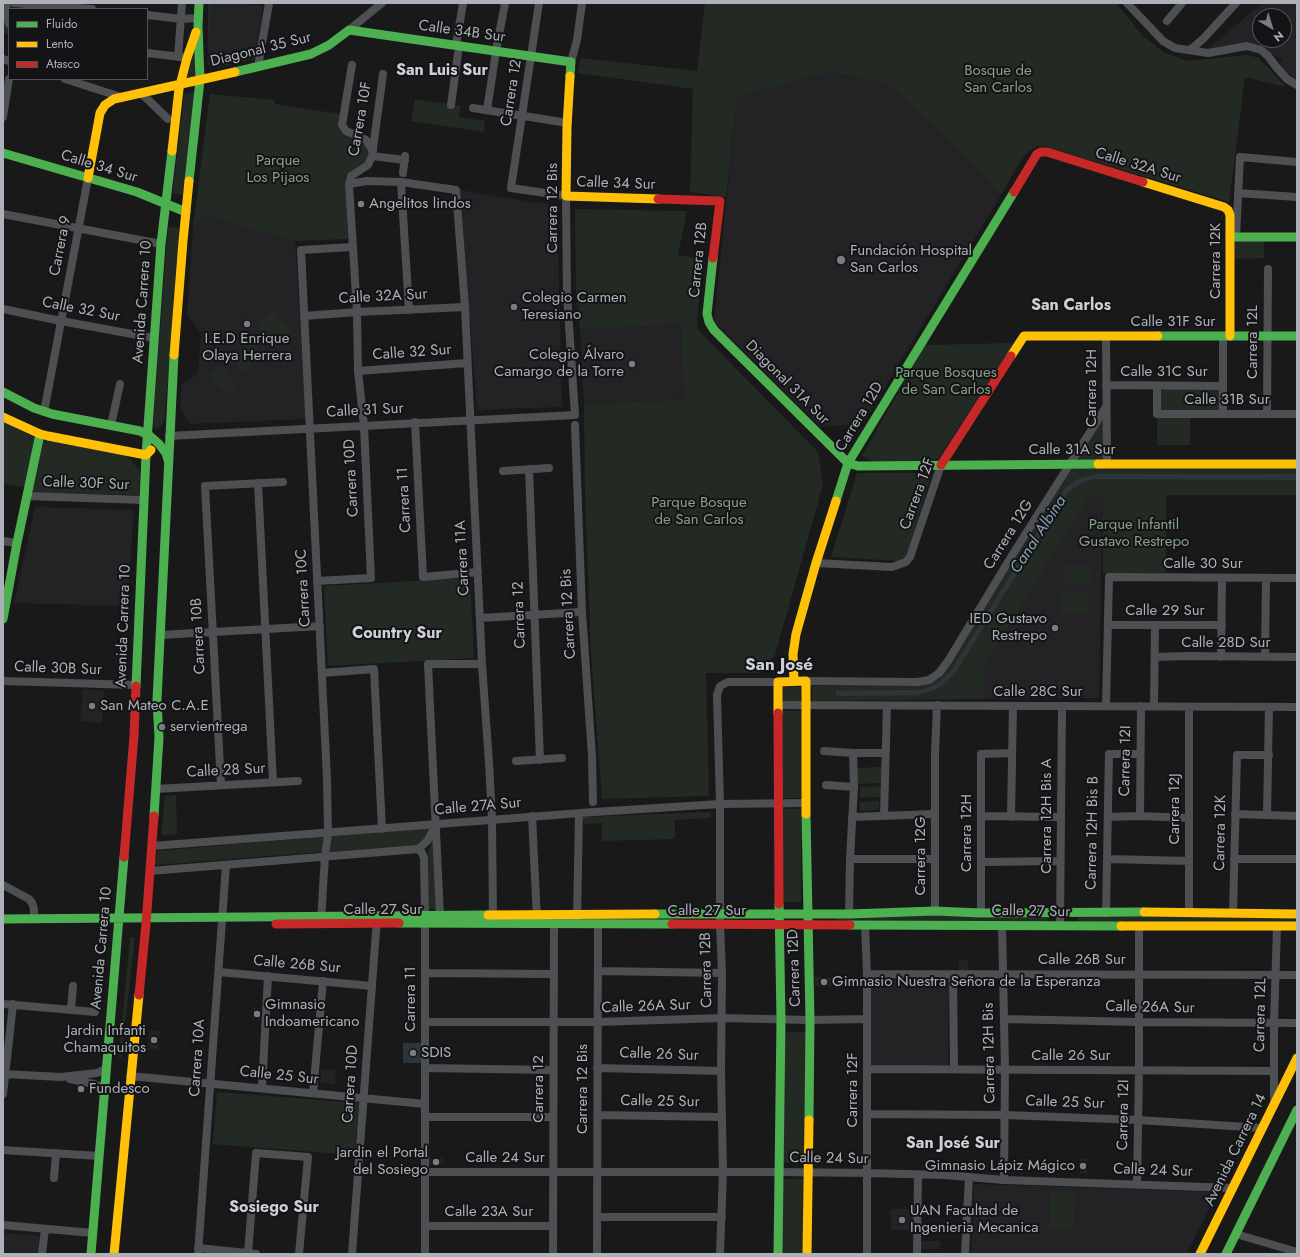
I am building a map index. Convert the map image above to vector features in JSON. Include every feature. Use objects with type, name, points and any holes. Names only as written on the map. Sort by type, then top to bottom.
[{"type":"main road","name":"Avenida Carrera 10","points":[[114,1254],[146,921],[156,789],[159,738],[157,700],[169,436],[186,212],[200,80],[198,22],[199,3]]},
{"type":"main road","name":"Avenida Carrera 10","points":[[91,1254],[134,736],[143,500],[161,244],[182,57],[198,22]]},
{"type":"main road","name":"Diagonal 35 Sur","points":[[141,92],[258,67],[319,51],[349,30]]},
{"type":"main road","name":"Calle 34B Sur","points":[[349,30],[571,62]]},
{"type":"main road","name":"Carrera 12 Bis","points":[[566,196],[571,62]]},
{"type":"main road","name":"Carrera 9","points":[[88,178],[102,109],[109,102],[141,92]]},
{"type":"main road","name":"Calle 32A Sur","points":[[1039,152],[1047,152],[1224,207],[1228,210]]},
{"type":"main road","name":"Carrera 12D","points":[[794,681],[793,654],[796,634],[816,563],[848,463],[1039,152]]},
{"type":"main road","name":"Calle 34 Sur","points":[[3,153],[137,192],[186,212]]},
{"type":"main road","name":"Calle 34 Sur","points":[[566,196],[720,201]]},
{"type":"main road","name":"Carrera 12B","points":[[709,322],[707,314],[720,201]]},
{"type":"main road","name":"Carrera 12K","points":[[1226,336],[1233,237],[1228,210]]},
{"type":"main road","points":[[1233,237],[1297,237]]},
{"type":"main road","name":"Diagonal 31A Sur","points":[[709,322],[714,330],[848,463]]},
{"type":"main road","name":"Calle 31F Sur","points":[[1024,336],[1297,336]]},
{"type":"main road","name":"Carrera 12F","points":[[941,465],[1024,336]]},
{"type":"main road","points":[[3,392],[44,412],[131,429],[147,434],[159,444],[168,460]]},
{"type":"main road","points":[[3,417],[40,434],[146,455],[169,436]]},
{"type":"main road","points":[[3,619],[40,434]]},
{"type":"main road","name":"Calle 31A Sur","points":[[848,463],[858,466],[1297,464]]},
{"type":"main road","name":"Carrera 12D","points":[[806,681],[807,913],[810,1020],[807,1254]]},
{"type":"main road","points":[[778,682],[806,681]]},
{"type":"main road","name":"Carrera 12D","points":[[778,682],[781,1020],[778,1254]]},
{"type":"main road","name":"Calle 27 Sur","points":[[3,919],[118,918],[146,921],[222,921],[493,919],[537,914],[850,914],[935,911],[981,913],[1188,912],[1297,914]]},
{"type":"main road","name":"Calle 27 Sur","points":[[425,919],[440,915],[537,924],[808,926],[1297,926]]},
{"type":"main road","name":"Avenida Carrera 14","points":[[1200,1254],[1297,1058]]},
{"type":"main road","points":[[1226,1254],[1297,1110]]},
{"type":"street","points":[[6,3],[8,20]]},
{"type":"street","points":[[14,3],[85,8]]},
{"type":"street","points":[[148,53],[182,57],[182,3]]},
{"type":"street","points":[[258,67],[268,3]]},
{"type":"street","name":"Diagonal 35 Sur","points":[[349,30],[382,3]]},
{"type":"street","points":[[451,104],[463,3]]},
{"type":"street","points":[[487,110],[505,3]]},
{"type":"street","name":"Carrera 12","points":[[511,188],[539,3]]},
{"type":"street","name":"Carrera 12 Bis","points":[[571,62],[577,40],[582,3]]},
{"type":"street","points":[[1127,3],[1163,41],[1175,48],[1208,53],[1247,46],[1261,50],[1268,56],[1287,79],[1297,85]]},
{"type":"street","points":[[1189,50],[1204,38],[1236,3]]},
{"type":"street","points":[[1167,21],[1179,4]]},
{"type":"street","points":[[148,15],[198,22]]},
{"type":"street","points":[[352,65],[342,125],[346,131],[366,140],[372,153],[405,158],[403,173]]},
{"type":"street","name":"Carrera 10F","points":[[349,184],[351,176],[368,165],[372,153],[383,74]]},
{"type":"street","points":[[3,117],[9,80]]},
{"type":"street","points":[[68,80],[121,97]]},
{"type":"street","points":[[141,92],[168,119]]},
{"type":"street","points":[[473,108],[568,123]]},
{"type":"street","name":"Carrera 12K","points":[[1233,237],[1240,156],[1297,162]]},
{"type":"street","name":"Carrera 9","points":[[44,412],[88,178]]},
{"type":"street","points":[[349,184],[367,181],[401,182],[409,310]]},
{"type":"street","name":"Carrera 11A","points":[[401,182],[456,190],[465,307],[482,664],[492,819],[493,919]]},
{"type":"street","name":"Carrera 10D","points":[[318,581],[371,578],[364,426],[358,370],[357,312],[349,184]]},
{"type":"street","name":"Calle 34 Sur","points":[[511,188],[566,196]]},
{"type":"street","points":[[1238,193],[1297,197]]},
{"type":"street","name":"Carrera 12 Bis","points":[[566,196],[567,295],[575,415]]},
{"type":"street","points":[[3,214],[161,244]]},
{"type":"street","name":"Carrera 10C","points":[[321,920],[328,833],[327,779],[301,250],[352,247]]},
{"type":"street","name":"Carrera 12L","points":[[1267,414],[1268,269]]},
{"type":"street","name":"Calle 32A Sur","points":[[304,316],[465,307]]},
{"type":"street","name":"Calle 32 Sur","points":[[3,309],[154,338]]},
{"type":"street","name":"Carrera 12H","points":[[1106,336],[1106,464]]},
{"type":"street","name":"Carrera 12K","points":[[1223,414],[1222,386],[1226,336]]},
{"type":"street","name":"Calle 32 Sur","points":[[358,370],[467,363]]},
{"type":"street","points":[[112,425],[120,384]]},
{"type":"street","name":"Calle 31C Sur","points":[[1106,385],[1222,386]]},
{"type":"street","name":"Calle 31B Sur","points":[[1157,386],[1157,414],[1297,414]]},
{"type":"street","name":"Carrera 12G","points":[[806,681],[923,682],[933,677],[943,669],[1011,557],[1106,407]]},
{"type":"street","name":"Calle 31 Sur","points":[[169,436],[415,422],[575,415]]},
{"type":"street","name":"Carrera 11","points":[[415,422],[423,577],[478,572]]},
{"type":"street","name":"Carrera 12 Bis","points":[[575,424],[582,612],[592,756],[593,802]]},
{"type":"street","name":"Carrera 12F","points":[[816,563],[892,567],[906,562],[910,557],[941,465]]},
{"type":"street","points":[[502,470],[549,468]]},
{"type":"street","name":"Carrera 12","points":[[529,469],[540,760]]},
{"type":"street","points":[[273,782],[258,483],[283,482]]},
{"type":"street","name":"Carrera 10B","points":[[221,785],[205,486],[258,483]]},
{"type":"street","name":"Calle 30F Sur","points":[[27,496],[143,500]]},
{"type":"street","points":[[3,541],[17,543]]},
{"type":"street","name":"Calle 30 Sur","points":[[1108,625],[1109,577],[1297,578]]},
{"type":"street","points":[[1221,657],[1222,578]]},
{"type":"street","points":[[1265,657],[1266,578]]},
{"type":"street","points":[[480,618],[582,612]]},
{"type":"street","points":[[1106,706],[1108,625]]},
{"type":"street","name":"Calle 29 Sur","points":[[1108,625],[1222,625]]},
{"type":"street","points":[[1154,706],[1155,625]]},
{"type":"street","points":[[160,635],[320,626]]},
{"type":"street","name":"Calle 28D Sur","points":[[1155,657],[1297,657]]},
{"type":"street","points":[[440,915],[428,664],[482,664]]},
{"type":"street","points":[[322,673],[374,669],[382,829]]},
{"type":"street","name":"Calle 30B Sur","points":[[3,681],[136,685]]},
{"type":"street","name":"Carrera 12B","points":[[720,1254],[723,1172],[721,1071],[722,973],[717,695],[720,686],[728,682],[778,682]]},
{"type":"street","name":"Calle 28C Sur","points":[[778,705],[1297,707]]},
{"type":"street","name":"Carrera 12G","points":[[935,911],[935,754],[937,705]]},
{"type":"street","points":[[884,816],[887,706]]},
{"type":"street","points":[[1011,817],[1013,706]]},
{"type":"street","name":"Carrera 12I","points":[[1140,816],[1141,706]]},
{"type":"street","name":"Carrera 12H Bis A","points":[[1060,926],[1062,707]]},
{"type":"street","name":"Carrera 12J","points":[[1188,912],[1189,707]]},
{"type":"street","points":[[1267,815],[1270,707]]},
{"type":"street","points":[[824,751],[885,753]]},
{"type":"street","points":[[850,914],[850,859],[854,787],[853,753]]},
{"type":"street","name":"Carrera 12H","points":[[981,913],[981,754],[1012,753]]},
{"type":"street","name":"Carrera 12H Bis B","points":[[1106,913],[1109,754],[1140,754]]},
{"type":"street","name":"Carrera 12K","points":[[1233,913],[1237,755],[1269,755]]},
{"type":"street","points":[[516,762],[562,758]]},
{"type":"street","name":"Calle 28 Sur","points":[[156,789],[298,781]]},
{"type":"street","points":[[826,785],[854,787]]},
{"type":"street","name":"Calle 27A Sur","points":[[152,846],[532,816],[720,804],[806,803]]},
{"type":"street","points":[[577,924],[579,813]]},
{"type":"street","points":[[852,817],[935,814]]},
{"type":"street","points":[[1236,814],[1297,816]]},
{"type":"street","points":[[532,816],[537,924]]},
{"type":"street","points":[[981,816],[1061,817]]},
{"type":"street","points":[[1108,817],[1140,816],[1189,818]]},
{"type":"street","points":[[150,871],[418,849],[428,840],[436,824]]},
{"type":"street","name":"Carrera 11","points":[[418,849],[424,858],[425,1254]]},
{"type":"street","points":[[850,859],[935,859]]},
{"type":"street","points":[[1107,859],[1189,861]]},
{"type":"street","points":[[1234,859],[1297,859]]},
{"type":"street","points":[[981,862],[1061,861]]},
{"type":"street","name":"Carrera 10A","points":[[198,1251],[226,865]]},
{"type":"street","points":[[3,885],[29,899],[34,909],[34,919]]},
{"type":"street","name":"Carrera 10D","points":[[352,1254],[377,919]]},
{"type":"street","name":"Carrera 12","points":[[553,1254],[554,924]]},
{"type":"street","name":"Carrera 12 Bis","points":[[597,1254],[598,924]]},
{"type":"street","name":"Carrera 12H Bis","points":[[1002,925],[1005,1069],[1004,1180]]},
{"type":"street","name":"Carrera 12F","points":[[865,926],[868,974],[867,1254]]},
{"type":"street","name":"Carrera 12I","points":[[1137,1184],[1139,1120],[1139,926]]},
{"type":"street","name":"Carrera 12L","points":[[1274,1104],[1274,1023],[1277,926]]},
{"type":"street","points":[[599,970],[722,973]]},
{"type":"street","name":"Calle 26B Sur","points":[[218,972],[372,986]]},
{"type":"street","points":[[425,973],[554,974]]},
{"type":"street","name":"Calle 26B Sur","points":[[868,974],[1297,975]]},
{"type":"street","points":[[953,974],[954,1069]]},
{"type":"street","points":[[262,1088],[268,976]]},
{"type":"street","points":[[313,1093],[323,981]]},
{"type":"street","points":[[71,1010],[74,986]]},
{"type":"street","points":[[3,1004],[95,1012]]},
{"type":"street","points":[[3,1094],[4,1074],[13,1004]]},
{"type":"street","name":"Calle 26A Sur","points":[[425,1022],[598,1022],[722,1018],[781,1020],[867,1019]]},
{"type":"street","name":"Calle 26A Sur","points":[[1004,1019],[1297,1023]]},
{"type":"street","points":[[62,1077],[96,1073],[107,1068]]},
{"type":"street","points":[[425,1068],[554,1070]]},
{"type":"street","name":"Calle 26 Sur","points":[[597,1068],[721,1071]]},
{"type":"street","name":"Calle 26 Sur","points":[[868,1068],[1274,1071]]},
{"type":"street","points":[[4,1074],[62,1077],[94,1084],[105,1091]]},
{"type":"street","name":"Calle 25 Sur","points":[[130,1076],[425,1104]]},
{"type":"street","name":"Calle 25 Sur","points":[[867,1114],[1005,1115],[1139,1120],[1262,1128]]},
{"type":"street","name":"Calle 25 Sur","points":[[597,1115],[722,1117]]},
{"type":"street","points":[[425,1117],[553,1117]]},
{"type":"street","points":[[3,1150],[99,1156]]},
{"type":"street","points":[[54,1178],[56,1153]]},
{"type":"street","points":[[198,1251],[252,1254],[256,1153],[308,1157],[299,1254]]},
{"type":"street","name":"Calle 24 Sur","points":[[425,1172],[809,1172],[1233,1188]]},
{"type":"street","points":[[917,1254],[918,1175]]},
{"type":"street","points":[[965,1254],[969,1177]]},
{"type":"street","points":[[597,1217],[722,1217]]},
{"type":"street","points":[[3,1225],[93,1233]]},
{"type":"street","name":"Calle 23A Sur","points":[[425,1226],[553,1226]]},
{"type":"street","points":[[42,1254],[45,1229]]},
{"type":"street","points":[[1236,1234],[1297,1252]]},
{"type":"shaded area","points":[[213,3],[240,3],[263,6],[256,59],[219,67],[209,66],[207,62],[208,46]]},
{"type":"shaded area","points":[[1262,3],[1297,3],[1297,83],[1278,66],[1282,59],[1262,48],[1292,48],[1292,8],[1256,8]]},
{"type":"shaded area","points":[[1252,11],[1252,44],[1247,42],[1209,48]]},
{"type":"shaded area","name":"Fundación Hospital San Carlos","points":[[829,72],[886,83],[952,142],[1001,195],[863,424],[821,427],[714,322],[737,97]]},
{"type":"shaded area","name":"Colegio Carmen Teresiano","points":[[460,190],[557,206],[562,407],[477,410]]},
{"type":"shaded area","name":"I.E.D Enrique Olaya Herrera","points":[[206,215],[295,241],[306,419],[190,424],[180,408],[182,385],[198,373],[201,333],[187,315],[193,227]]},
{"type":"shaded area","name":"Colegio Álvaro Camargo de la Torre","points":[[680,324],[684,399],[584,405],[580,330]]},
{"type":"shaded area","name":"IED Gustavo Restrepo","points":[[1091,495],[1103,495],[1099,698],[983,699],[983,667]]},
{"type":"shaded area","points":[[35,507],[134,510],[127,606],[14,603]]},
{"type":"shaded area","name":"San Mateo C.A.E","points":[[83,689],[104,691],[102,723],[80,721]]},
{"type":"shaded area","points":[[968,960],[968,970],[959,970],[958,961]]},
{"type":"shaded area","name":"Gimnasio Nuestra Señora de la Esperanza","points":[[815,977],[833,978],[833,986],[815,986]]},
{"type":"shaded area","points":[[871,979],[949,979],[948,1066],[871,1066]]},
{"type":"shaded area","name":"Gimnasio Indoamericano","points":[[253,1008],[261,1009],[260,1019],[252,1019]]},
{"type":"shaded area","name":"Jardin Infanti Chamaquitos","points":[[149,1030],[160,1031],[158,1050],[148,1049]]},
{"type":"shaded area","points":[[321,1069],[336,1070],[335,1084],[320,1083]]},
{"type":"shaded area","name":"Jardin el Portal del Sosiego","points":[[443,1158],[443,1164],[429,1165],[429,1159]]},
{"type":"shaded area","name":"Gimnasio Lápiz Mágico","points":[[1080,1159],[1087,1159],[1087,1173],[1080,1173]]},
{"type":"shaded area","points":[[974,1184],[1218,1192],[1186,1254],[971,1254]]},
{"type":"shaded area","name":"UAN Facultad de Ingenieria Mecanica","points":[[891,1209],[913,1209],[913,1230],[891,1230]]},
{"type":"shaded area","points":[[3,1233],[40,1236],[39,1254],[3,1254]]},
{"type":"shaded area","points":[[917,1241],[941,1241],[940,1249],[917,1249]]},
{"type":"green space","points":[[208,3],[213,3],[208,46]]},
{"type":"green space","name":"Bosque de San Carlos","points":[[705,3],[1116,3],[1143,36],[1165,53],[1188,61],[1247,55],[1259,58],[1286,87],[1245,77],[1229,202],[1044,146],[1037,146],[1027,153],[1018,165],[1001,195],[952,142],[886,83],[829,72],[737,97],[726,197],[690,192],[693,89],[577,73],[581,58],[697,71]]},
{"type":"green space","points":[[3,7],[16,8],[8,8],[8,34],[3,32]]},
{"type":"green space","points":[[195,46],[195,76],[186,78]]},
{"type":"green space","points":[[194,92],[183,195],[173,193],[184,94]]},
{"type":"green space","name":"Parque Los Pijaos","points":[[210,94],[275,100],[275,104],[340,114],[338,123],[348,136],[364,144],[368,151],[366,162],[345,176],[348,239],[295,241],[206,215],[193,227]]},
{"type":"green space","points":[[415,99],[461,106],[459,117],[485,121],[484,132],[411,121]]},
{"type":"green space","name":"Parque Bosque de San Carlos","points":[[575,209],[687,211],[678,255],[703,259],[697,320],[698,329],[818,452],[823,485],[775,655],[759,673],[706,673],[709,796],[602,799],[591,652],[585,496],[584,405],[684,399],[680,324],[580,330],[576,293]]},
{"type":"green space","points":[[168,227],[179,228],[165,418],[162,425],[156,429],[153,425]]},
{"type":"green space","points":[[1235,241],[1264,241],[1264,258],[1235,259]]},
{"type":"green space","points":[[274,310],[292,332],[274,347],[255,325]]},
{"type":"green space","points":[[252,341],[264,356],[254,363],[243,349]]},
{"type":"green space","name":"Parque Bosques de San Carlos","points":[[1014,343],[938,459],[879,464],[862,456],[925,345]]},
{"type":"green space","points":[[241,350],[252,365],[243,373],[231,358]]},
{"type":"green space","points":[[221,366],[237,386],[226,395],[210,375]]},
{"type":"green space","points":[[1160,389],[1220,389],[1220,410],[1159,410]]},
{"type":"green space","name":"Parque Infantil Gustavo Restrepo","points":[[1104,416],[1104,466],[1297,467],[1297,495],[1166,495],[1166,573],[1103,573],[1103,495],[1091,495],[983,667],[983,699],[812,701],[812,686],[907,686],[931,682],[995,589]]},
{"type":"green space","points":[[1157,417],[1190,417],[1190,445],[1157,445]]},
{"type":"green space","points":[[3,422],[43,440],[122,454],[130,459],[139,470],[139,495],[32,493],[33,489],[3,484]]},
{"type":"green space","points":[[857,473],[932,473],[907,555],[900,561],[831,557]]},
{"type":"green space","points":[[1065,566],[1091,566],[1091,585],[1064,585]]},
{"type":"green space","points":[[470,578],[474,658],[328,666],[324,586]]},
{"type":"green space","points":[[1061,592],[1089,592],[1089,614],[1061,614]]},
{"type":"green space","points":[[782,687],[801,687],[801,702],[782,701]]},
{"type":"green space","points":[[782,711],[802,711],[801,798],[781,798]]},
{"type":"green space","points":[[882,767],[883,783],[857,784],[857,768]]},
{"type":"green space","points":[[881,786],[882,797],[860,798],[860,787]]},
{"type":"green space","points":[[176,795],[177,834],[161,835],[165,796]]},
{"type":"green space","points":[[879,801],[879,810],[860,811],[860,802]]},
{"type":"green space","points":[[782,809],[801,809],[801,902],[782,902]]},
{"type":"green space","points":[[711,812],[711,818],[675,820],[675,839],[602,841],[602,823],[584,824],[583,817]]},
{"type":"green space","points":[[429,828],[429,831],[422,842],[416,846],[330,852],[331,836]]},
{"type":"green space","points":[[436,834],[437,909],[429,909],[428,850]]},
{"type":"green space","points":[[323,837],[321,852],[155,865],[157,851]]},
{"type":"green space","points":[[841,916],[1049,916],[1049,923],[832,922]]},
{"type":"green space","points":[[1078,917],[1297,917],[1297,923],[1078,923]]},
{"type":"green space","points":[[130,937],[135,937],[121,1058],[119,1058]]},
{"type":"green space","points":[[783,1032],[807,1032],[805,1163],[781,1163]]},
{"type":"green space","points":[[217,1092],[359,1103],[354,1155],[213,1144]]},
{"type":"green space","points":[[781,1179],[804,1179],[804,1254],[780,1254]]},
{"type":"green space","points":[[1050,1191],[1076,1193],[1073,1231],[1049,1229]]},
{"type":"water","name":"Canal Albina","points":[[1095,474],[1297,474],[1297,480],[1096,479],[1081,483],[1070,491],[1065,497],[957,670],[947,682],[933,691],[916,695],[836,696],[836,691],[916,690],[924,689],[938,683],[952,669],[1066,487],[1078,479]]},
{"type":"water","name":"SDIS","points":[[403,1043],[423,1043],[423,1063],[403,1063]]},
{"type":"traffic: fast","points":[[189,181],[200,80],[198,26],[199,3]]},
{"type":"traffic: fast","points":[[235,72],[311,54],[329,45],[349,30],[571,62],[570,76]]},
{"type":"traffic: fast","points":[[136,686],[146,455],[161,244],[172,151]]},
{"type":"traffic: fast","points":[[3,153],[137,192],[186,212]]},
{"type":"traffic: fast","points":[[836,501],[848,463],[1014,192]]},
{"type":"traffic: fast","points":[[1230,237],[1297,237]]},
{"type":"traffic: fast","points":[[713,258],[707,314],[709,322],[714,330],[848,463]]},
{"type":"traffic: fast","points":[[1158,336],[1297,336]]},
{"type":"traffic: fast","points":[[154,816],[159,738],[157,700],[174,355]]},
{"type":"traffic: fast","points":[[3,392],[34,408],[52,414],[140,431],[150,436],[159,444],[166,453],[168,460]]},
{"type":"traffic: fast","points":[[3,619],[40,434]]},
{"type":"traffic: fast","points":[[848,463],[858,466],[1098,464]]},
{"type":"traffic: fast","points":[[806,814],[810,1020],[809,1120]]},
{"type":"traffic: fast","points":[[91,1254],[124,857]]},
{"type":"traffic: fast","points":[[778,1254],[781,1020],[779,904]]},
{"type":"traffic: fast","points":[[655,914],[849,914],[935,911],[981,913],[1144,912]]},
{"type":"traffic: fast","points":[[3,919],[488,915]]},
{"type":"traffic: fast","points":[[399,923],[672,924]]},
{"type":"traffic: fast","points":[[850,925],[1121,926]]},
{"type":"traffic: fast","points":[[1226,1254],[1297,1110]]},
{"type":"traffic: slow","points":[[172,151],[179,89],[196,32]]},
{"type":"traffic: slow","points":[[88,178],[100,113],[105,105],[114,99],[235,72]]},
{"type":"traffic: slow","points":[[570,76],[567,127],[566,196],[658,199]]},
{"type":"traffic: slow","points":[[174,355],[189,181]]},
{"type":"traffic: slow","points":[[1143,182],[1224,207],[1228,210],[1230,215],[1230,336]]},
{"type":"traffic: slow","points":[[1011,356],[1024,336],[1158,336]]},
{"type":"traffic: slow","points":[[3,417],[40,434],[48,436],[146,455],[151,450]]},
{"type":"traffic: slow","points":[[1098,464],[1297,464]]},
{"type":"traffic: slow","points":[[794,681],[793,654],[796,634],[816,563],[836,501]]},
{"type":"traffic: slow","points":[[778,713],[778,682],[806,681],[806,814]]},
{"type":"traffic: slow","points":[[1144,912],[1297,914]]},
{"type":"traffic: slow","points":[[488,915],[655,914]]},
{"type":"traffic: slow","points":[[1121,926],[1297,926]]},
{"type":"traffic: slow","points":[[114,1254],[139,995]]},
{"type":"traffic: slow","points":[[1200,1254],[1297,1058]]},
{"type":"traffic: slow","points":[[807,1254],[809,1120]]},
{"type":"traffic: jam","points":[[1014,192],[1037,154],[1041,152],[1047,152],[1143,182]]},
{"type":"traffic: jam","points":[[658,199],[720,201],[713,258]]},
{"type":"traffic: jam","points":[[941,465],[1011,356]]},
{"type":"traffic: jam","points":[[124,857],[134,736],[136,686]]},
{"type":"traffic: jam","points":[[778,713],[779,904]]},
{"type":"traffic: jam","points":[[139,995],[154,816]]},
{"type":"traffic: jam","points":[[276,924],[399,923]]},
{"type":"traffic: jam","points":[[672,924],[850,925]]},
{"type":"place","name":"Angelitos lindos","points":[[361,204]]},
{"type":"place","name":"Fundación Hospital San Carlos","points":[[841,260]]},
{"type":"place","name":"Colegio Carmen Teresiano","points":[[514,307]]},
{"type":"place","name":"I.E.D Enrique Olaya Herrera","points":[[247,324]]},
{"type":"place","name":"Colegio Álvaro Camargo de la Torre","points":[[632,364]]},
{"type":"place","name":"IED Gustavo Restrepo","points":[[1055,628]]},
{"type":"place","name":"San Mateo C.A.E","points":[[92,706]]},
{"type":"place","name":"servientrega","points":[[162,727]]},
{"type":"place","name":"Gimnasio Nuestra Señora de la Esperanza","points":[[824,982]]},
{"type":"place","name":"Gimnasio Indoamericano","points":[[257,1014]]},
{"type":"place","name":"Jardin Infanti Chamaquitos","points":[[154,1040]]},
{"type":"place","name":"SDIS","points":[[413,1053]]},
{"type":"place","name":"Fundesco","points":[[81,1089]]},
{"type":"place","name":"Jardin el Portal del Sosiego","points":[[436,1162]]},
{"type":"place","name":"Gimnasio Lápiz Mágico","points":[[1083,1166]]},
{"type":"place","name":"UAN Facultad de Ingenieria Mecanica","points":[[902,1220]]},
{"type":"district","name":"San Luis Sur","points":[[442,71]]},
{"type":"district","name":"San Carlos","points":[[1071,306]]},
{"type":"district","name":"Country Sur","points":[[397,634]]},
{"type":"district","name":"San José","points":[[779,666]]},
{"type":"district","name":"San José Sur","points":[[953,1144]]},
{"type":"district","name":"Sosiego Sur","points":[[274,1208]]}]
